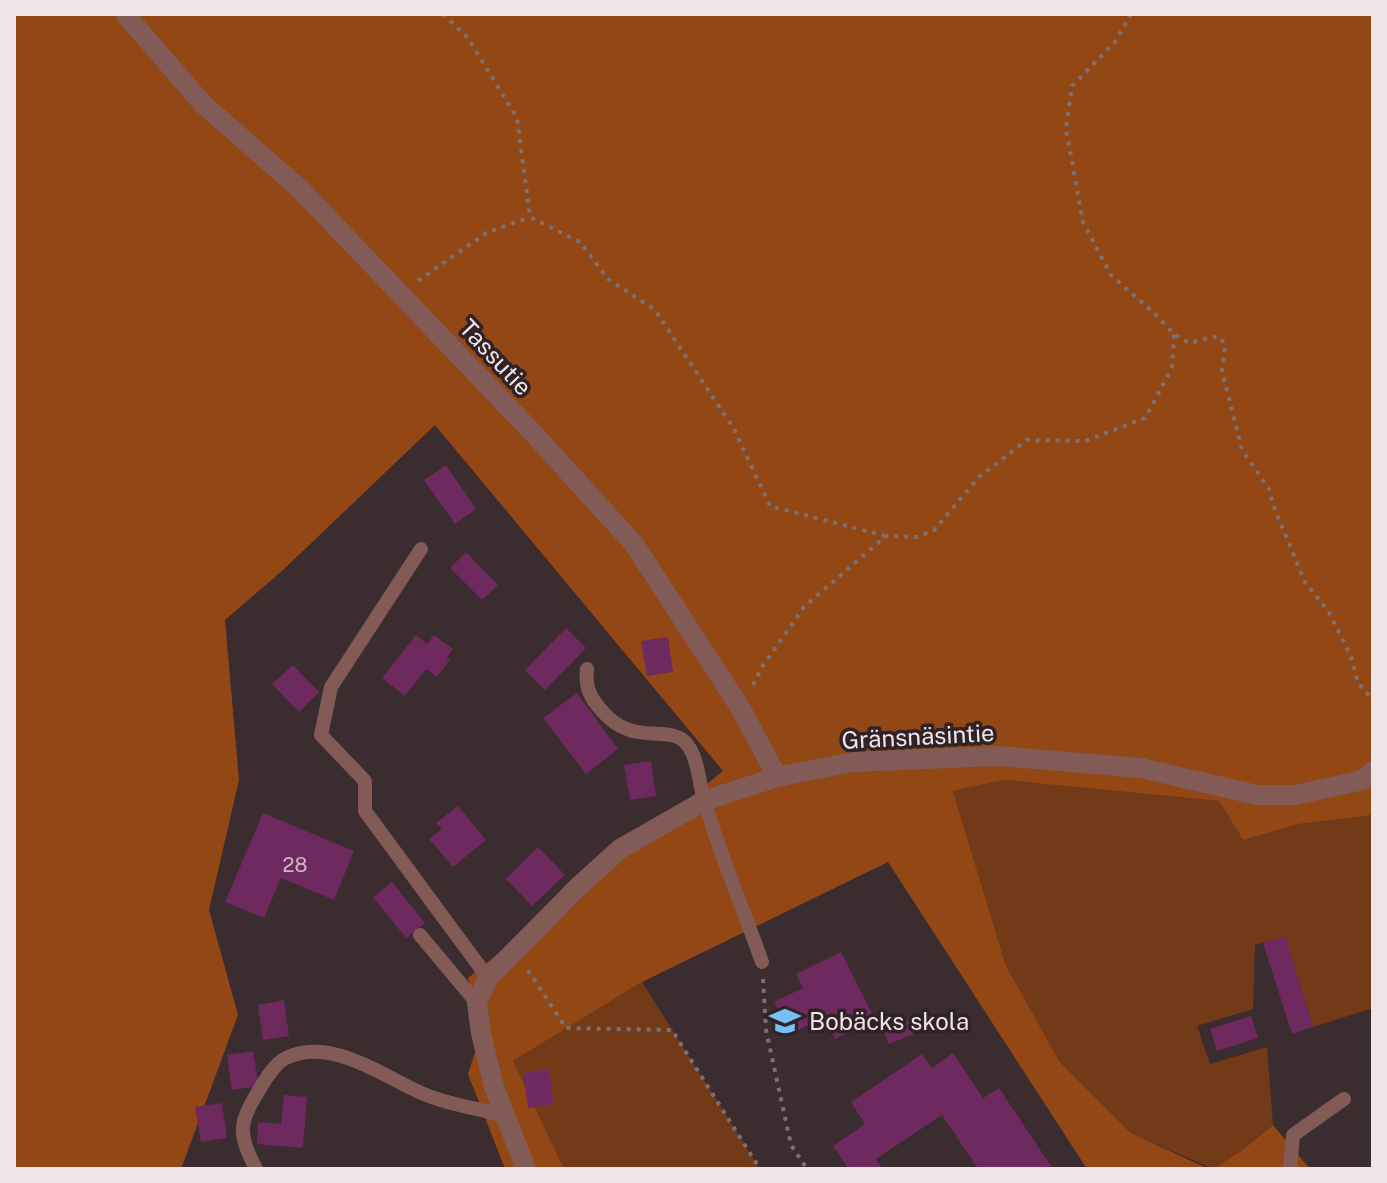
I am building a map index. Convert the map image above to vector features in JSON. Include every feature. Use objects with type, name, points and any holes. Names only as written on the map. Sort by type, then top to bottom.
[{"type":"street","name":"Tassutie","points":[[125,14],[203,104],[300,189],[634,544],[741,709],[777,777]]},
{"type":"street","name":"Gränsnäsintie","points":[[477,1003],[488,978],[620,849],[704,801],[777,777],[853,762],[999,756],[1141,768],[1257,795],[1295,795],[1370,777]]},
{"type":"street","points":[[477,1003],[494,1087],[526,1169]]},
{"type":"lane","points":[[421,549],[331,687],[321,735],[365,781],[365,811],[488,978]]},
{"type":"lane","points":[[587,669],[590,698],[611,722],[637,734],[671,735],[683,739],[691,750],[704,801],[762,962]]},
{"type":"lane","points":[[420,935],[477,1003]]},
{"type":"lane","points":[[256,1169],[241,1130],[250,1106],[284,1058],[309,1052],[371,1066],[419,1093],[505,1116]]},
{"type":"lane","points":[[1290,1169],[1293,1135],[1344,1099]]},
{"type":"path","points":[[443,14],[468,38],[517,118],[530,217]]},
{"type":"path","points":[[1131,14],[1115,42],[1072,86],[1066,129],[1083,222],[1111,275],[1174,334],[1189,343],[1218,336],[1225,344],[1222,371],[1242,450],[1269,489],[1305,582],[1328,611],[1351,656],[1358,683],[1373,700]]},
{"type":"path","points":[[401,294],[486,233],[530,217],[580,242],[608,279],[655,310],[734,429],[770,506],[886,536],[917,537],[934,530],[979,477],[1027,440],[1085,441],[1145,418],[1172,368],[1174,334]]},
{"type":"path","points":[[741,709],[762,667],[804,607],[886,536]]},
{"type":"path","points":[[516,951],[566,1028],[672,1030],[760,1169]]},
{"type":"path","points":[[762,962],[766,1030],[791,1145],[807,1169]]},
{"type":"shaded area","points":[[14,14],[1373,14],[1373,815],[1299,824],[1243,840],[1219,801],[1004,780],[953,791],[1006,966],[1060,1062],[1131,1133],[1209,1169],[1087,1169],[888,862],[642,982],[513,1061],[564,1169],[505,1169],[468,1074],[481,1033],[468,978],[723,771],[435,425],[282,571],[225,620],[239,780],[209,910],[238,1015],[181,1169],[14,1169]]},
{"type":"shaded area","points":[[1003,780],[1219,801],[1243,840],[1299,824],[1373,815],[1373,1008],[1313,1027],[1285,937],[1255,945],[1253,1009],[1197,1026],[1210,1064],[1267,1047],[1273,1125],[1213,1169],[1131,1133],[1060,1062],[1006,966],[953,791]]},
{"type":"shaded area","points":[[642,982],[760,1169],[564,1169],[513,1061]]},
{"type":"shaded area","points":[[1273,1125],[1310,1169],[1213,1169],[1245,1148]]},
{"type":"building","points":[[446,465],[476,509],[455,524],[424,480]]},
{"type":"building","points":[[466,552],[498,585],[482,600],[450,568]]},
{"type":"building","points":[[566,628],[586,648],[545,690],[525,670]]},
{"type":"building","points":[[416,635],[427,644],[434,635],[453,649],[447,657],[450,660],[437,677],[426,669],[405,696],[382,678]]},
{"type":"building","points":[[668,637],[673,672],[647,676],[641,641]]},
{"type":"building","points":[[293,665],[319,692],[299,712],[272,684]]},
{"type":"building","points":[[577,693],[618,749],[586,774],[543,718]]},
{"type":"building","points":[[651,761],[656,796],[630,800],[624,765]]},
{"type":"building","points":[[458,806],[486,840],[453,867],[429,839],[442,829],[436,823]]},
{"type":"building","points":[[263,813],[354,851],[334,900],[281,878],[264,918],[225,902]]},
{"type":"building","points":[[538,847],[565,875],[532,906],[506,879]]},
{"type":"building","points":[[392,882],[425,923],[406,938],[373,897]]},
{"type":"building","points":[[1285,936],[1313,1027],[1292,1034],[1263,943]]},
{"type":"building","points":[[841,952],[875,1019],[835,1039],[824,1017],[791,1034],[774,1002],[803,988],[796,974]]},
{"type":"building","points":[[284,1000],[289,1036],[263,1040],[258,1005]]},
{"type":"building","points":[[1251,1016],[1258,1038],[1217,1051],[1210,1029]]},
{"type":"building","points":[[908,1018],[914,1034],[889,1044],[883,1029]]},
{"type":"building","points":[[253,1051],[259,1086],[232,1090],[227,1055]]},
{"type":"building","points":[[953,1053],[983,1098],[999,1088],[1053,1169],[978,1169],[942,1115],[876,1159],[883,1169],[849,1169],[833,1146],[865,1124],[851,1102],[922,1054],[932,1068]]},
{"type":"building","points":[[549,1069],[554,1104],[528,1108],[523,1073]]},
{"type":"building","points":[[284,1095],[307,1097],[303,1148],[257,1144],[258,1122],[281,1124]]},
{"type":"building","points":[[222,1103],[227,1138],[201,1142],[195,1107]]},
{"type":"place","name":"Bobäcks skola","points":[[785,1021]]}]
